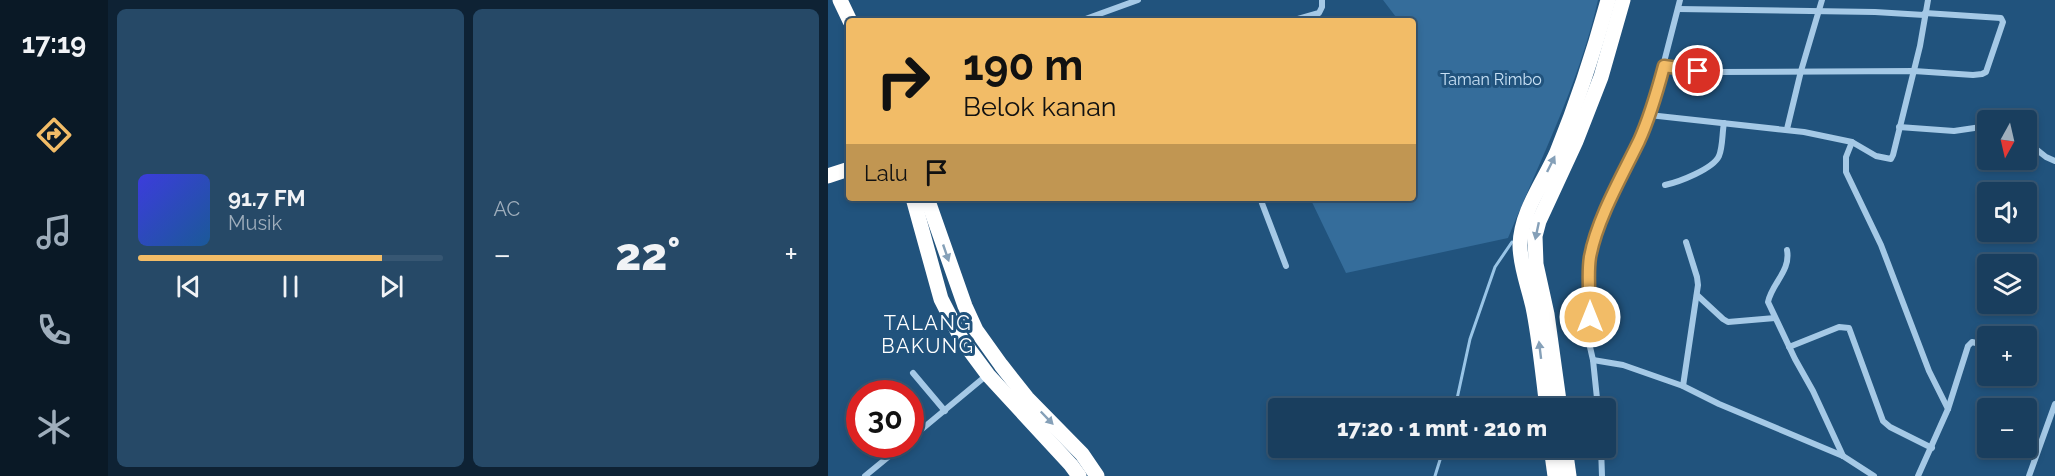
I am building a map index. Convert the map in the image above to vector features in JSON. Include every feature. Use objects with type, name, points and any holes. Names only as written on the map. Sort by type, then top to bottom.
[{"type":"highway","points":[[840,0],[849,18]]},
{"type":"highway","points":[[1546,398],[1538,331],[1521,259],[1522,229],[1526,214],[1556,154],[1587,70],[1608,0]]},
{"type":"highway","points":[[1559,398],[1547,314],[1536,264],[1535,236],[1539,221],[1576,141],[1601,77],[1623,0]]},
{"type":"highway","points":[[1587,70],[1601,77]]},
{"type":"highway","points":[[828,176],[846,170]]},
{"type":"highway","points":[[914,201],[941,299],[962,340],[988,375],[1079,476]]},
{"type":"highway","points":[[928,201],[965,306],[976,330],[1028,398],[1082,454],[1097,476]]},
{"type":"highway","points":[[1553,458],[1555,476]]},
{"type":"highway","points":[[1567,458],[1569,476]]},
{"type":"street","points":[[1086,18],[1119,3],[1138,0]]},
{"type":"street","points":[[1302,18],[1319,13],[1322,0]]},
{"type":"street","points":[[1597,398],[1590,347],[1591,256],[1606,209],[1649,115],[1680,0]]},
{"type":"street","points":[[1787,129],[1822,0]]},
{"type":"street","points":[[1649,115],[1787,129],[1852,142],[1876,156],[1890,159],[1893,155],[1914,71],[1928,0]]},
{"type":"street","points":[[1664,66],[1698,71],[1914,71],[1982,74],[1988,68],[2003,22],[1999,17],[1875,12],[1678,9]]},
{"type":"street","points":[[1665,185],[1686,179],[1715,161],[1721,146],[1724,123]]},
{"type":"street","points":[[1899,127],[1953,131],[1977,128]]},
{"type":"street","points":[[1852,142],[1846,156],[1846,172],[1881,245],[1929,371],[1948,409]]},
{"type":"street","points":[[2037,150],[2055,161]]},
{"type":"street","points":[[1261,201],[1286,266]]},
{"type":"street","points":[[1683,386],[1697,295],[1697,277],[1686,242]]},
{"type":"street","points":[[1787,250],[1787,264],[1769,299],[1775,318],[1813,391],[1843,456]]},
{"type":"street","points":[[1697,295],[1728,322],[1775,318]]},
{"type":"street","points":[[1789,347],[1839,327],[1849,327],[1883,421],[1890,427],[1932,448]]},
{"type":"street","points":[[1918,476],[1948,409],[1968,346],[1972,342],[1977,343]]},
{"type":"street","points":[[1593,360],[1623,365],[1683,386],[1737,412],[1843,456],[1874,476]]},
{"type":"street","points":[[913,373],[945,411]]},
{"type":"street","points":[[924,428],[988,375]]},
{"type":"street","points":[[2029,476],[2055,404]]},
{"type":"street","points":[[865,476],[887,458]]},
{"type":"street","points":[[1601,458],[1602,476]]},
{"type":"green space","name":"Taman Rimbo","points":[[1383,0],[1598,0],[1570,92],[1508,238],[1346,273],[1311,201],[1416,201],[1416,18],[1397,18]]},
{"type":"waterway","points":[[1457,398],[1470,339],[1495,267],[1512,242]]},
{"type":"waterway","points":[[1435,476],[1441,458]]},
{"type":"district","name":"TALANG BAKUNG","points":[[928,334]]},
{"type":"route","points":[[1590,317],[1592,250],[1606,209],[1640,138],[1664,66],[1698,71]]}]
